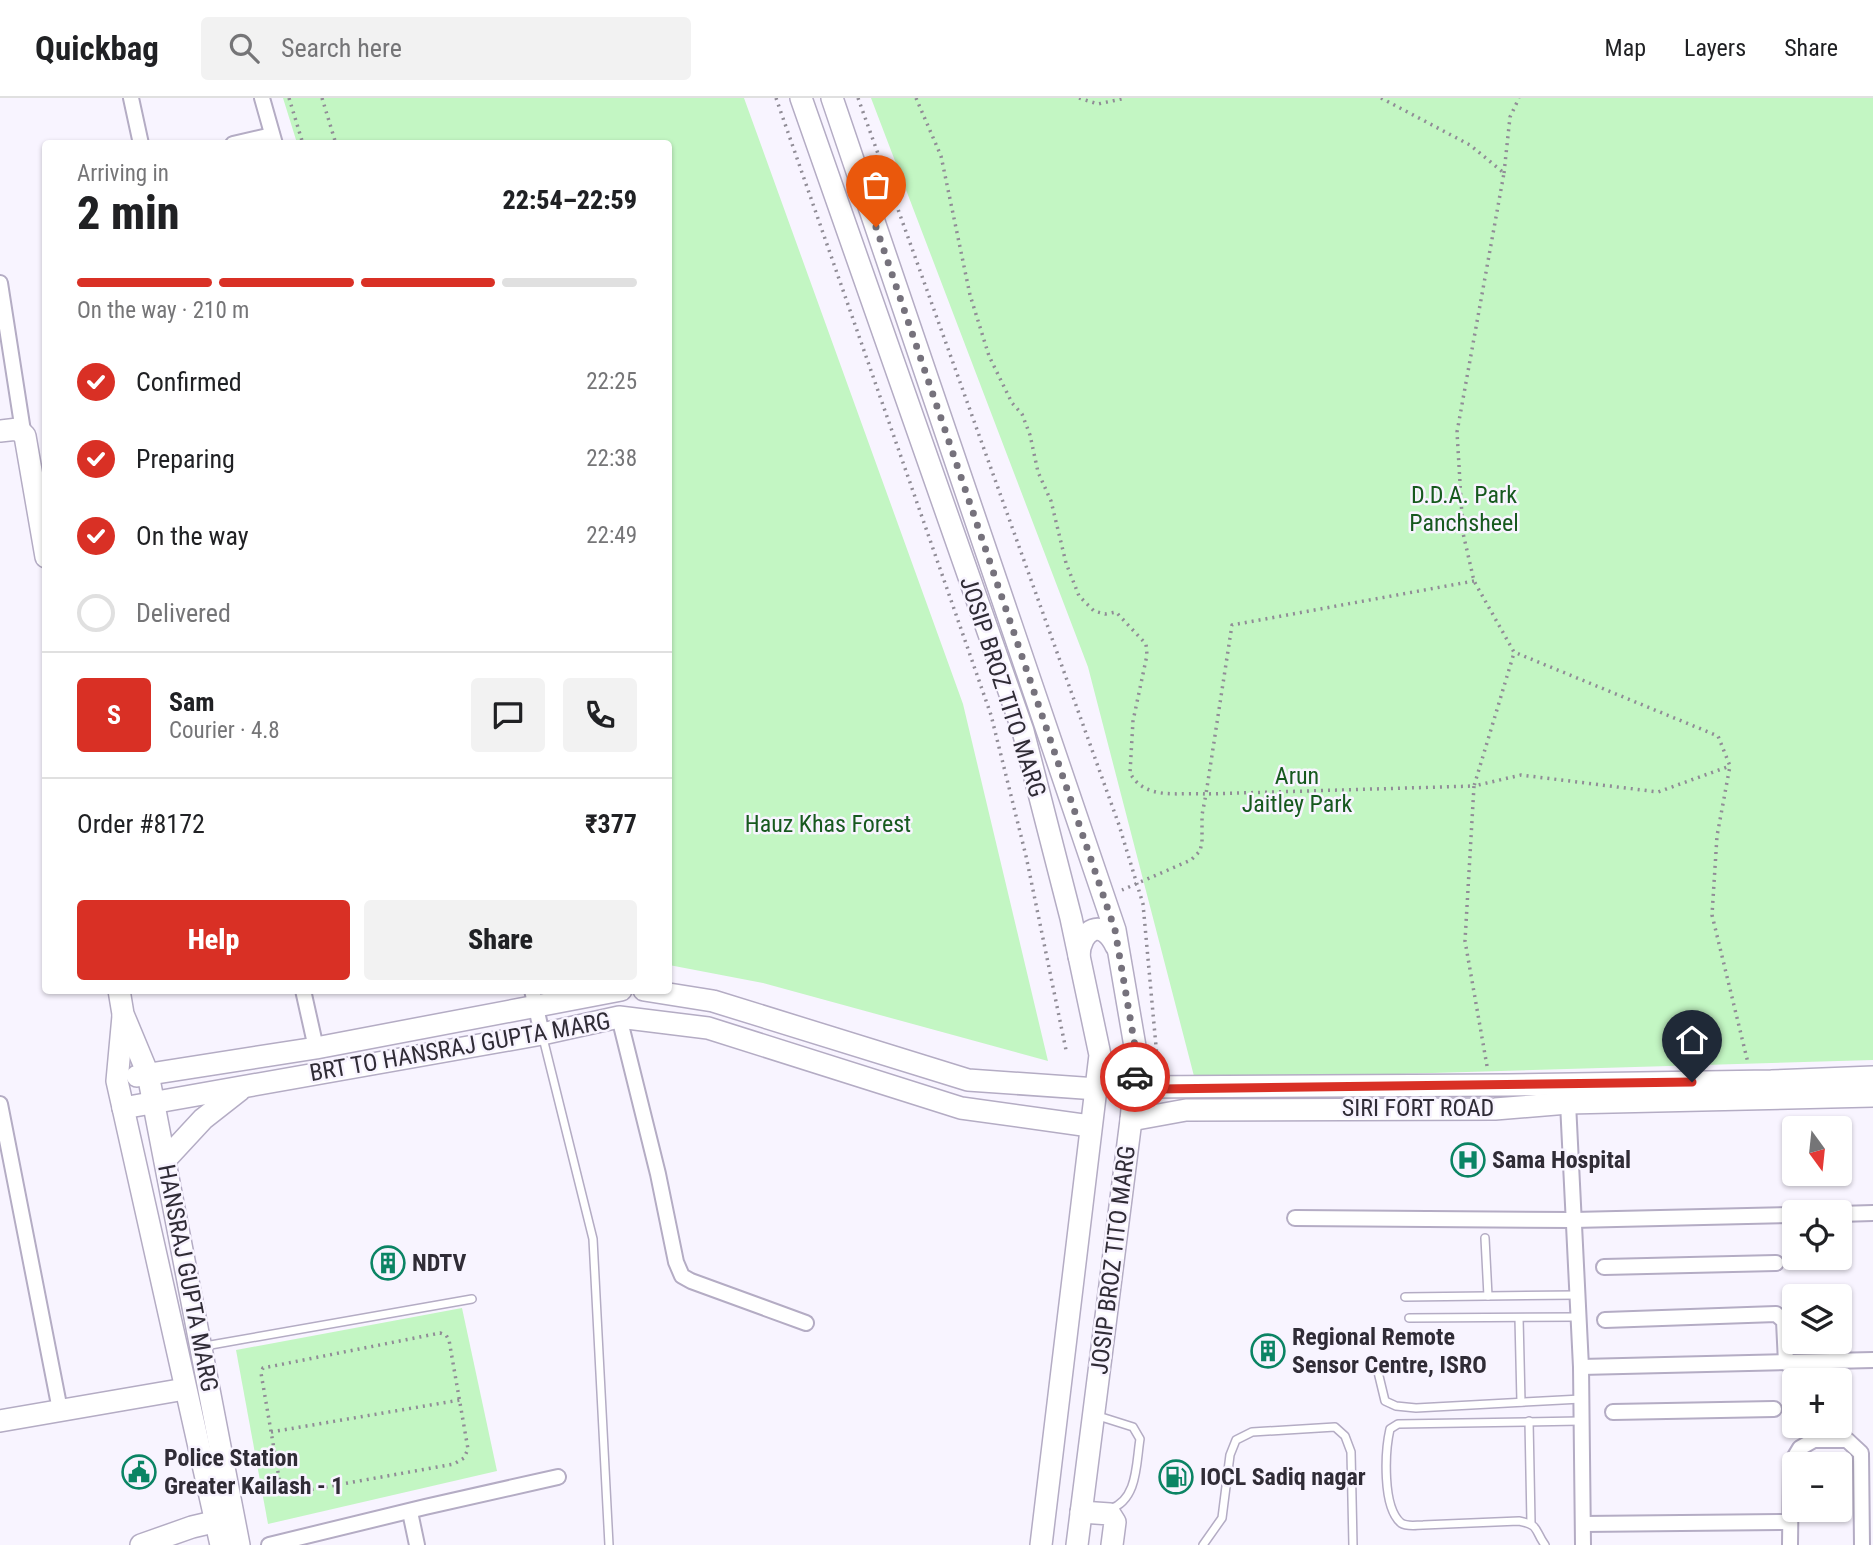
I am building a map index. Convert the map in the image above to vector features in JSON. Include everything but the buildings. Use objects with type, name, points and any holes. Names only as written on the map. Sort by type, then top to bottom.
[{"type":"street","points":[[131,98],[140,140]]},
{"type":"street","points":[[262,98],[274,139]]},
{"type":"street","name":"JOSIP BROZ TITO MARG","points":[[801,98],[1023,731],[1079,956],[1100,1055],[1041,1545]]},
{"type":"street","name":"JOSIP BROZ TITO MARG","points":[[832,98],[1115,930],[1137,1058],[1094,1415],[1088,1513],[1077,1545]]},
{"type":"street","points":[[0,283],[42,535]]},
{"type":"street","points":[[0,431],[18,429],[23,432]]},
{"type":"street","points":[[1079,956],[1082,939],[1094,930],[1107,932],[1118,950]]},
{"type":"street","name":"HANSRAJ GUPTA MARG","points":[[120,994],[123,1014],[148,1074],[154,1102],[201,1347],[224,1520]]},
{"type":"street","points":[[304,994],[316,1048]]},
{"type":"street","name":"BRT TO HANSRAJ GUPTA MARG","points":[[117,1081],[316,1048],[535,999],[583,994]]},
{"type":"street","points":[[672,994],[713,1001],[968,1080],[1097,1089]]},
{"type":"street","points":[[676,1024],[679,995]]},
{"type":"street","points":[[535,999],[542,1034]]},
{"type":"street","name":"HANSRAJ GUPTA MARG","points":[[123,1014],[117,1081],[185,1389],[230,1544]]},
{"type":"street","points":[[619,1017],[658,1174],[676,1262],[682,1276],[806,1323]]},
{"type":"street","name":"BRT TO HANSRAJ GUPTA MARG","points":[[123,1108],[542,1034],[619,1017],[708,1028],[961,1108],[1090,1126]]},
{"type":"street","name":"SIRI FORT ROAD","points":[[1135,1087],[1159,1089],[1743,1082],[1873,1077]]},
{"type":"street","points":[[165,1160],[203,1119],[245,1087]]},
{"type":"street","name":"SIRI FORT ROAD","points":[[1131,1120],[1186,1110],[1495,1109],[1568,1103],[1873,1096]]},
{"type":"street","points":[[1568,1103],[1580,1367],[1583,1545]]},
{"type":"street","points":[[0,1104],[60,1410]]},
{"type":"street","points":[[1852,1214],[1873,1213]]},
{"type":"street","points":[[1295,1218],[1573,1220],[1782,1215]]},
{"type":"street","points":[[1604,1266],[1776,1263]]},
{"type":"street","points":[[1605,1320],[1776,1314],[1784,1321],[1786,1363]]},
{"type":"street","points":[[1580,1367],[1873,1360]]},
{"type":"street","points":[[0,1421],[185,1389]]},
{"type":"street","points":[[1613,1412],[1774,1409]]},
{"type":"street","points":[[1798,1452],[1814,1440],[1847,1440],[1861,1453],[1862,1545]]},
{"type":"street","points":[[269,1545],[558,1478]]},
{"type":"street","points":[[410,1512],[417,1545]]},
{"type":"street","points":[[1088,1513],[1110,1514],[1115,1522],[1112,1545]]},
{"type":"street","points":[[141,1545],[224,1520]]},
{"type":"street","points":[[1583,1524],[1782,1521]]},
{"type":"street","points":[[1790,1522],[1790,1545]]},
{"type":"lane","points":[[542,1034],[593,1239],[610,1545]]},
{"type":"lane","points":[[1485,1238],[1488,1296]]},
{"type":"lane","points":[[1405,1297],[1577,1295]]},
{"type":"lane","points":[[201,1347],[472,1299]]},
{"type":"lane","points":[[1409,1318],[1578,1317]]},
{"type":"lane","points":[[1519,1318],[1521,1402]]},
{"type":"lane","points":[[1378,1372],[1385,1401],[1396,1406],[1416,1408],[1581,1399]]},
{"type":"lane","points":[[1088,1513],[1117,1507],[1125,1500],[1133,1487],[1140,1439],[1132,1427],[1094,1415]]},
{"type":"lane","points":[[1545,1545],[1538,1529],[1531,1523],[1519,1521],[1408,1525],[1401,1523],[1391,1508],[1388,1496],[1387,1455],[1390,1429],[1398,1424],[1581,1421]]},
{"type":"lane","points":[[1530,1422],[1531,1523]]},
{"type":"lane","points":[[1203,1545],[1222,1518],[1230,1455],[1236,1440],[1252,1432],[1335,1427],[1345,1436],[1351,1452],[1353,1545]]},
{"type":"path","points":[[289,98],[302,140]]},
{"type":"path","points":[[322,98],[335,140]]},
{"type":"path","points":[[776,98],[991,715],[1026,856],[1066,1050]]},
{"type":"path","points":[[858,98],[1119,825],[1143,904],[1159,1089]]},
{"type":"path","points":[[916,98],[941,156],[970,295],[989,356],[1012,403],[1022,414],[1030,435],[1038,472],[1051,501],[1062,550],[1079,596],[1094,611],[1105,614],[1116,612],[1146,644],[1147,655],[1133,721],[1130,773],[1139,785],[1172,795],[1184,792],[1206,794],[1474,786],[1521,775],[1658,792],[1730,766]]},
{"type":"path","points":[[1079,98],[1098,104],[1126,98]]},
{"type":"path","points":[[1381,98],[1470,145],[1504,173]]},
{"type":"path","points":[[1518,98],[1510,117],[1504,173],[1457,432],[1463,533],[1474,581],[1514,652],[1718,736],[1730,766],[1717,836],[1712,915],[1748,1064]]},
{"type":"path","points":[[293,131],[299,129]]},
{"type":"path","points":[[1104,897],[1191,860],[1200,851],[1232,625],[1474,581]]},
{"type":"path","points":[[1488,1072],[1465,942],[1474,786],[1514,652]]},
{"type":"path","points":[[440,1333],[446,1335],[449,1340],[460,1400],[468,1449],[464,1458],[454,1464],[292,1493],[284,1490],[280,1484],[261,1373],[262,1368],[440,1333]]},
{"type":"path","points":[[271,1432],[460,1400]]},
{"type":"green space","name":"Hauz Khas Forest","points":[[283,98],[744,98],[963,704],[1048,1061],[763,983],[672,966],[672,140],[296,140]]},
{"type":"green space","name":"D.D.A. Park Panchsheel","points":[[871,98],[1873,98],[1873,1060],[1195,1080],[1088,667]]},
{"type":"green space","points":[[462,1308],[497,1471],[268,1524],[236,1350]]},
{"type":"way so far","points":[[876,227],[1115,930],[1137,1058],[1135,1077]]},
{"type":"place","name":"Sama Hospital","points":[[1468,1160]]},
{"type":"place","name":"NDTV","points":[[388,1263]]},
{"type":"place","name":"Regional Remote Sensor Centre, ISRO","points":[[1268,1351]]},
{"type":"place","name":"Police Station Greater Kailash - 1","points":[[139,1472]]},
{"type":"place","name":"IOCL Sadiq nagar","points":[[1176,1477]]},
{"type":"route","points":[[1135,1077],[1135,1087],[1159,1089],[1692,1082]]},
{"type":"park label","name":"Arun Jaitley Park","points":[[1297,790]]}]
